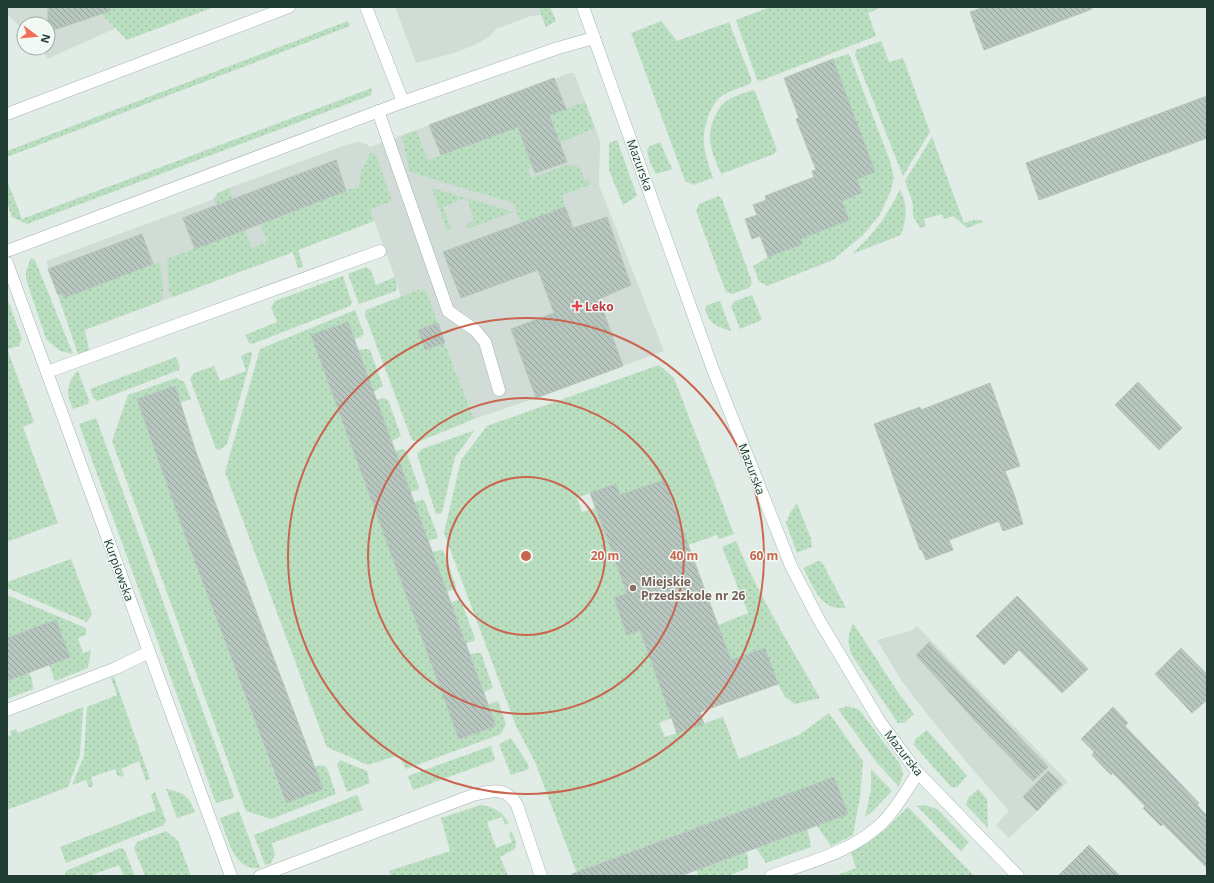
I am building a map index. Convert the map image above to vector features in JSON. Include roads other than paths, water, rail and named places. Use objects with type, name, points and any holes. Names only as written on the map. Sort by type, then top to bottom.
[{"type":"street","points":[[7,114],[289,7]]},
{"type":"street","points":[[366,7],[403,102]]},
{"type":"street","name":"Mazurska","points":[[583,7],[712,367],[784,551],[819,620],[880,722],[918,772],[1018,876]]},
{"type":"street","points":[[7,251],[403,102],[558,48],[594,38]]},
{"type":"street","points":[[378,112],[448,311],[475,330],[485,342],[499,390]]},
{"type":"street","points":[[47,372],[380,251]]},
{"type":"street","name":"Kurpiowska","points":[[7,263],[231,876]]},
{"type":"street","points":[[7,710],[116,668],[149,652]]},
{"type":"street","points":[[771,876],[834,854],[864,838],[883,822],[895,808],[918,772]]},
{"type":"street","points":[[260,876],[473,795],[490,791],[507,794],[514,800],[541,876]]},
{"type":"place","name":"Leko","points":[[577,306]]},
{"type":"place","name":"Miejskie Przedszkole nr 26","points":[[633,588]]}]
